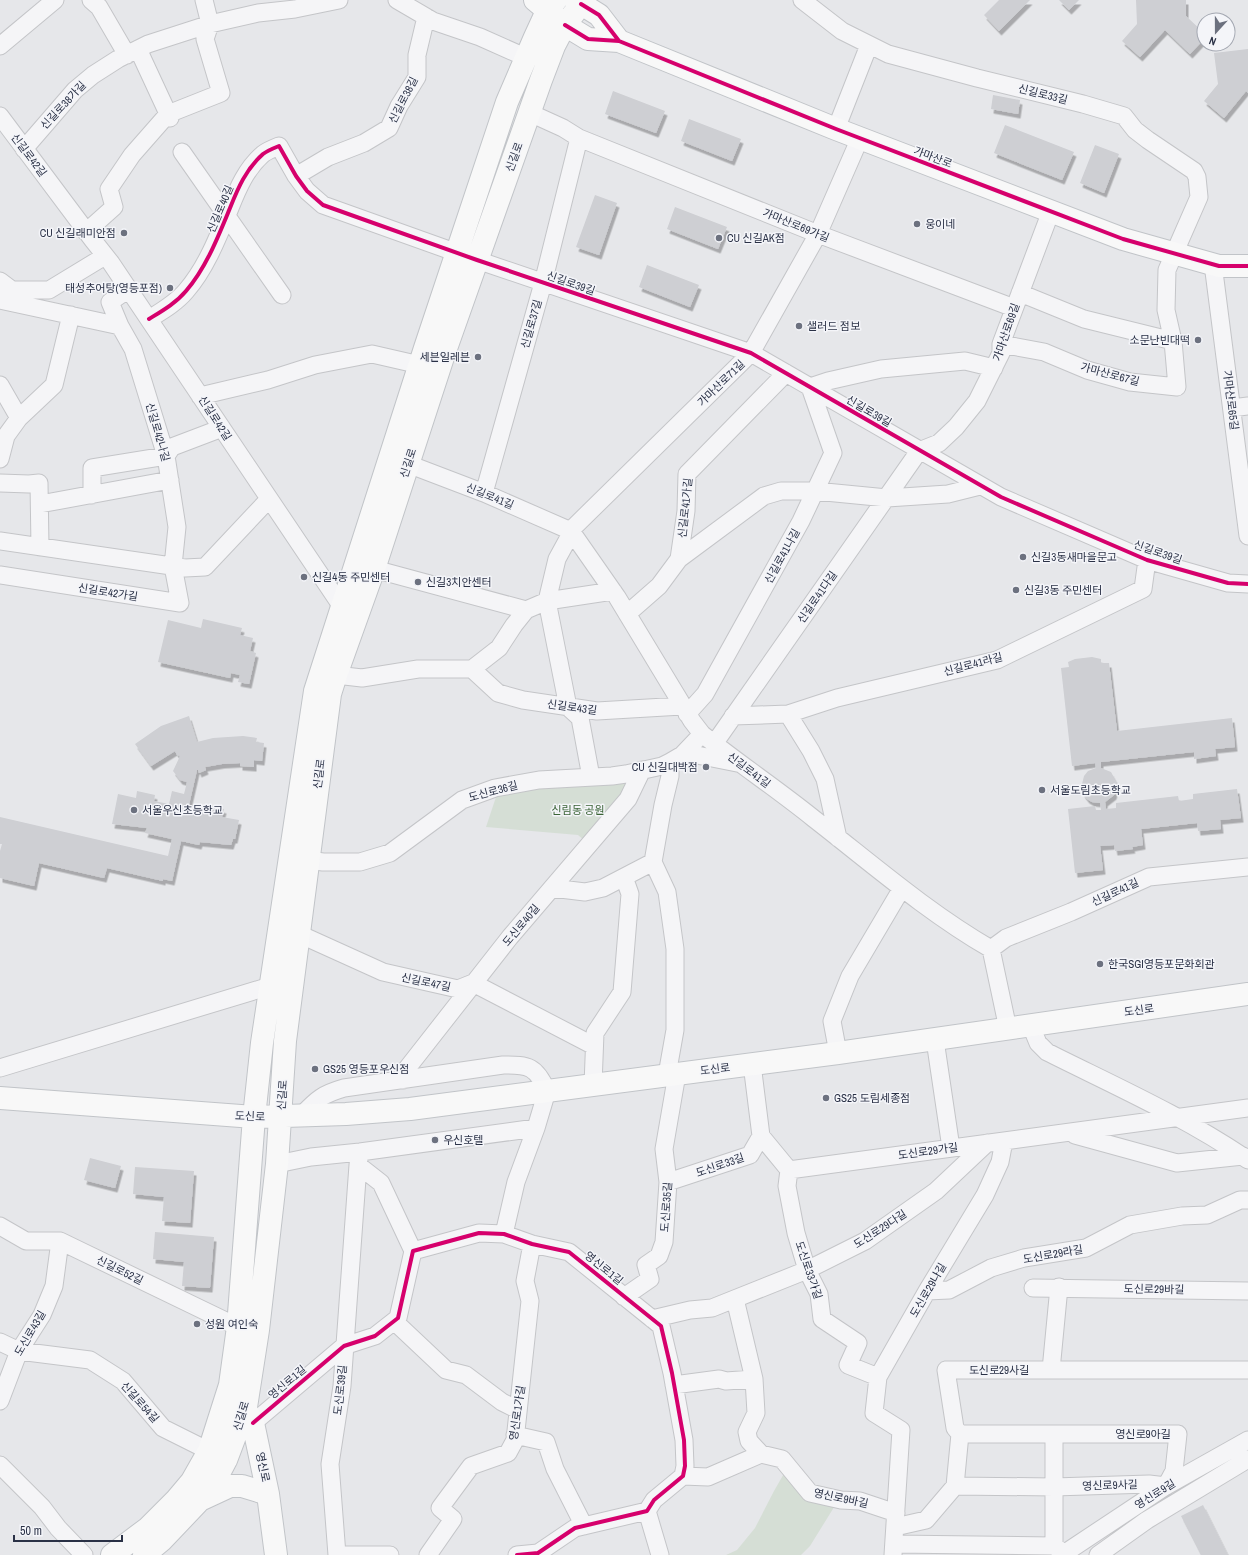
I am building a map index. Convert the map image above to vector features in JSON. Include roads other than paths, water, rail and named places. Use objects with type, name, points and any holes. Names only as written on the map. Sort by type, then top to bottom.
[{"type":"main road","name":"신길로","points":[[112,1555],[148,1528],[176,1500],[192,1480],[209,1452],[230,1385],[238,1327],[254,1117],[262,1043],[312,711],[321,670],[420,365],[530,113],[554,46],[580,1]]},
{"type":"main road","name":"가마산로","points":[[580,1],[599,16],[619,41]]},
{"type":"main road","name":"신길로","points":[[144,1555],[162,1540],[200,1500],[216,1479],[250,1415],[277,1164],[285,1041],[330,694],[374,569],[444,354],[467,257],[507,102],[546,4]]},
{"type":"main road","name":"가마산로","points":[[546,4],[565,25],[588,39],[619,41],[836,129],[1124,239],[1219,266],[1248,266]]},
{"type":"main road","name":"도신로","points":[[0,1098],[254,1117],[346,1114],[410,1109],[935,1040],[1248,994]]},
{"type":"main road","name":"영신로","points":[[230,1385],[250,1415],[268,1494],[276,1555]]},
{"type":"main road","points":[[200,1500],[230,1486],[242,1486],[268,1494]]},
{"type":"street","points":[[0,46],[55,0]]},
{"type":"street","points":[[86,232],[114,207],[109,189],[132,155],[169,116],[221,93],[205,39],[210,24],[204,0]]},
{"type":"street","name":"신길로38가길","points":[[24,149],[75,90],[93,75],[148,44],[210,24],[258,13],[295,9],[339,0]]},
{"type":"street","points":[[397,0],[433,21],[480,37],[525,57]]},
{"type":"street","name":"신길로33길","points":[[802,0],[842,31],[888,54],[1124,116],[1140,133],[1194,171],[1197,177],[1199,197],[1173,253]]},
{"type":"street","points":[[98,2],[133,52],[169,116]]},
{"type":"street","name":"신길로38길","points":[[296,176],[328,158],[364,143],[389,128],[399,106],[417,77],[418,55],[426,17]]},
{"type":"street","points":[[836,129],[870,45]]},
{"type":"street","points":[[530,113],[563,128],[579,138]]},
{"type":"street","name":"신길로42길","points":[[0,116],[86,232],[106,256],[129,289],[268,499],[342,607]]},
{"type":"street","name":"가마산로69가길","points":[[579,138],[818,234],[1014,308]]},
{"type":"street","name":"신길로37길","points":[[484,493],[543,283],[579,138]]},
{"type":"street","name":"가마산로71길","points":[[571,531],[751,353],[818,234],[860,138]]},
{"type":"street","name":"신길로40길","points":[[149,319],[175,302],[186,291],[198,274],[213,246],[241,183],[252,166],[264,153],[279,146],[296,176],[307,191],[323,205],[467,257]]},
{"type":"street","name":"신길로40길","points":[[182,152],[282,296]]},
{"type":"street","name":"가마산로69길","points":[[919,451],[939,443],[956,427],[977,401],[1001,353],[1001,344],[1051,211]]},
{"type":"street","name":"가마산로67길","points":[[1001,344],[1044,352],[1087,370],[1130,382],[1178,386],[1173,341],[1166,310],[1167,270],[1173,253]]},
{"type":"street","points":[[0,300],[32,298],[49,290],[106,256]]},
{"type":"street","name":"신길로39길","points":[[467,257],[751,353],[1001,497],[1147,560],[1228,583],[1248,584]]},
{"type":"street","name":"가마산로65길","points":[[1213,264],[1240,407],[1248,536]]},
{"type":"street","points":[[0,281],[12,290],[71,315],[120,326]]},
{"type":"street","name":"신길로42나길","points":[[129,289],[110,302],[120,326],[133,349],[166,456],[177,527],[173,566]]},
{"type":"street","points":[[1020,293],[1084,319],[1173,341]]},
{"type":"street","points":[[0,459],[6,436],[19,418],[54,385],[71,315]]},
{"type":"street","points":[[200,396],[268,380],[315,365],[372,354],[420,365]]},
{"type":"street","points":[[810,387],[828,381],[880,369],[966,361],[994,368]]},
{"type":"street","name":"신길로41가길","points":[[627,614],[659,586],[679,559],[686,511],[687,474],[786,373]]},
{"type":"street","points":[[0,385],[19,418]]},
{"type":"street","name":"신길로41나길","points":[[685,710],[705,694],[801,521],[833,453],[810,387]]},
{"type":"street","points":[[92,495],[92,468],[166,456],[172,447],[222,428]]},
{"type":"street","name":"신길로41다길","points":[[708,739],[733,716],[919,451]]},
{"type":"street","name":"신길로41길","points":[[408,464],[484,493],[571,531],[613,591],[685,710],[708,739],[902,888],[968,936],[991,949],[1006,938],[1078,909],[1149,877],[1248,867]]},
{"type":"street","points":[[40,504],[170,480]]},
{"type":"street","points":[[0,483],[39,483],[40,547]]},
{"type":"street","points":[[679,559],[764,496],[781,491],[815,491],[887,498],[948,494],[980,486]]},
{"type":"street","points":[[0,541],[185,568],[205,567],[268,499]]},
{"type":"street","points":[[571,531],[557,559],[547,601],[568,707],[580,718],[591,777]]},
{"type":"street","name":"신길로41라길","points":[[733,716],[788,714],[837,698],[997,660],[1143,588],[1147,560]]},
{"type":"street","name":"신길로42가길","points":[[0,575],[180,603],[173,566]]},
{"type":"street","points":[[374,569],[526,610]]},
{"type":"street","points":[[336,675],[362,678],[418,669],[472,669],[499,648],[526,610],[547,601],[613,591]]},
{"type":"street","name":"신길로43길","points":[[472,669],[498,693],[522,700],[597,711],[685,710]]},
{"type":"street","points":[[788,714],[811,750],[824,779],[838,838]]},
{"type":"street","name":"도신로36길","points":[[308,860],[323,862],[360,862],[390,853],[462,800],[495,788],[538,780],[612,776],[662,766],[708,739]]},
{"type":"street","name":"도신로36길","points":[[670,762],[697,755],[741,764]]},
{"type":"street","points":[[670,762],[670,776],[663,805],[653,862],[667,892],[675,949],[675,1030],[672,1075]]},
{"type":"street","name":"도신로40길","points":[[403,1080],[405,1071],[474,983],[628,799],[642,770]]},
{"type":"street","points":[[552,888],[584,892],[603,888],[653,862]]},
{"type":"street","points":[[593,1085],[595,1033],[622,992],[630,894],[624,877]]},
{"type":"street","points":[[838,1053],[832,1021],[850,976],[902,888]]},
{"type":"street","name":"신길로47길","points":[[299,934],[383,972],[458,989],[474,983]]},
{"type":"street","points":[[991,949],[1008,1029]]},
{"type":"street","points":[[474,983],[594,1046]]},
{"type":"street","points":[[0,1068],[270,986]]},
{"type":"street","points":[[1031,1026],[1038,1043],[1047,1052],[1178,1118]]},
{"type":"street","points":[[935,1040],[952,1148]]},
{"type":"street","points":[[752,1064],[761,1136],[789,1170]]},
{"type":"street","points":[[302,1115],[313,1103],[327,1093],[344,1088],[476,1068],[510,1065],[528,1068],[537,1072],[546,1091],[536,1128],[516,1182],[504,1234]]},
{"type":"street","name":"도신로35길","points":[[624,1297],[650,1279],[646,1266],[659,1256],[664,1242],[668,1182],[664,1149],[672,1075]]},
{"type":"street","name":"도신로29가길","points":[[789,1170],[1248,1108]]},
{"type":"street","name":"도신로29가길","points":[[1178,1118],[1217,1139],[1245,1158]]},
{"type":"street","points":[[277,1164],[311,1157],[359,1158],[536,1128]]},
{"type":"street","name":"도신로29가길","points":[[1068,1132],[1177,1163],[1245,1158]]},
{"type":"street","name":"도신로33길","points":[[668,1182],[750,1155],[761,1136]]},
{"type":"street","name":"도신로29나길","points":[[895,1520],[901,1430],[874,1413],[878,1377],[927,1291],[985,1195],[1000,1162],[1004,1141]]},
{"type":"street","name":"도신로29다길","points":[[652,1319],[690,1310],[712,1308],[807,1270],[871,1236],[936,1191],[987,1143]]},
{"type":"street","points":[[359,1158],[381,1183],[413,1250]]},
{"type":"street","name":"도신로39길","points":[[337,1555],[330,1464],[342,1386],[359,1158]]},
{"type":"street","name":"도신로33가길","points":[[789,1170],[787,1186],[796,1233],[807,1270],[819,1294],[822,1320],[858,1343],[848,1364],[878,1377]]},
{"type":"street","name":"도신로29라길","points":[[927,1291],[949,1290],[991,1268],[1024,1258],[1086,1248],[1130,1225],[1182,1216],[1207,1215],[1240,1200],[1248,1200]]},
{"type":"street","name":"신길로52길","points":[[0,1226],[26,1241],[60,1241],[238,1327]]},
{"type":"street","name":"영신로1길","points":[[250,1415],[344,1346],[375,1336],[398,1318],[413,1250],[479,1233],[504,1234],[532,1244],[569,1252],[661,1326],[684,1440],[685,1466],[683,1476]]},
{"type":"street","name":"도신로43길","points":[[0,1402],[18,1351],[42,1315],[54,1286],[60,1241]]},
{"type":"street","name":"영신로1가길","points":[[428,1555],[453,1519],[440,1508],[471,1466],[508,1453],[515,1440],[530,1301],[525,1281],[532,1244]]},
{"type":"street","name":"도신로29바길","points":[[1033,1288],[1248,1291]]},
{"type":"street","points":[[1051,1370],[1059,1288]]},
{"type":"street","points":[[517,1555],[538,1553],[575,1528],[647,1511],[654,1500],[683,1476],[708,1477],[761,1454],[749,1441],[747,1432],[756,1413],[754,1379],[735,1299]]},
{"type":"street","points":[[394,1321],[446,1370],[466,1375],[502,1402],[518,1410]]},
{"type":"street","name":"신길로54길","points":[[0,1342],[18,1351],[90,1360],[123,1381],[163,1428],[209,1452]]},
{"type":"street","name":"도신로29사길","points":[[955,1486],[960,1434],[955,1428],[946,1370],[1248,1370]]},
{"type":"street","points":[[674,1385],[720,1380],[754,1379]]},
{"type":"street","name":"영신로9아길","points":[[960,1434],[1178,1434],[1174,1471],[1166,1486]]},
{"type":"street","points":[[955,1486],[926,1520],[895,1520],[893,1550],[1060,1551],[1054,1487],[1054,1434]]},
{"type":"street","points":[[515,1435],[546,1442],[555,1469],[584,1526]]},
{"type":"street","name":"영신로9길","points":[[1060,1551],[1166,1486],[1248,1440]]},
{"type":"street","name":"영신로9바길","points":[[761,1454],[782,1459],[810,1493],[841,1500],[860,1501],[895,1520]]},
{"type":"street","points":[[1098,1555],[1147,1520],[1248,1459]]},
{"type":"street","points":[[0,1465],[42,1507],[58,1528],[84,1555]]},
{"type":"street","name":"영신로9사길","points":[[955,1486],[1054,1487],[1149,1484],[1166,1486]]},
{"type":"street","points":[[647,1511],[660,1555]]},
{"type":"street","points":[[337,1555],[390,1555]]},
{"type":"place","name":"웅이네","points":[[917,224]]},
{"type":"place","name":"CU 신길래미안점","points":[[124,233]]},
{"type":"place","name":"CU 신길AK점","points":[[719,238]]},
{"type":"place","name":"태성추어탕(영등포점)","points":[[170,288]]},
{"type":"place","name":"샐러드 점보","points":[[799,326]]},
{"type":"place","name":"소문난빈대떡","points":[[1198,340]]},
{"type":"place","name":"세븐일레븐","points":[[478,357]]},
{"type":"place","name":"신길3동새마을문고","points":[[1023,557]]},
{"type":"place","name":"신길4동 주민센터","points":[[304,577]]},
{"type":"place","name":"신길3치안센터","points":[[418,582]]},
{"type":"place","name":"신길3동 주민센터","points":[[1016,590]]},
{"type":"place","name":"CU 신길대박점","points":[[706,767]]},
{"type":"place","name":"서울도림초등학교","points":[[1042,790]]},
{"type":"place","name":"서울우신초등학교","points":[[134,810]]},
{"type":"place","name":"한국SGI영등포문화회관","points":[[1100,964]]},
{"type":"place","name":"GS25 영등포우신점","points":[[315,1069]]},
{"type":"place","name":"GS25 도림세종점","points":[[826,1098]]},
{"type":"place","name":"우신호텔","points":[[435,1140]]},
{"type":"place","name":"성원 여인숙","points":[[197,1324]]},
{"type":"park label","name":"신림동 공원","points":[[578,810]]}]
